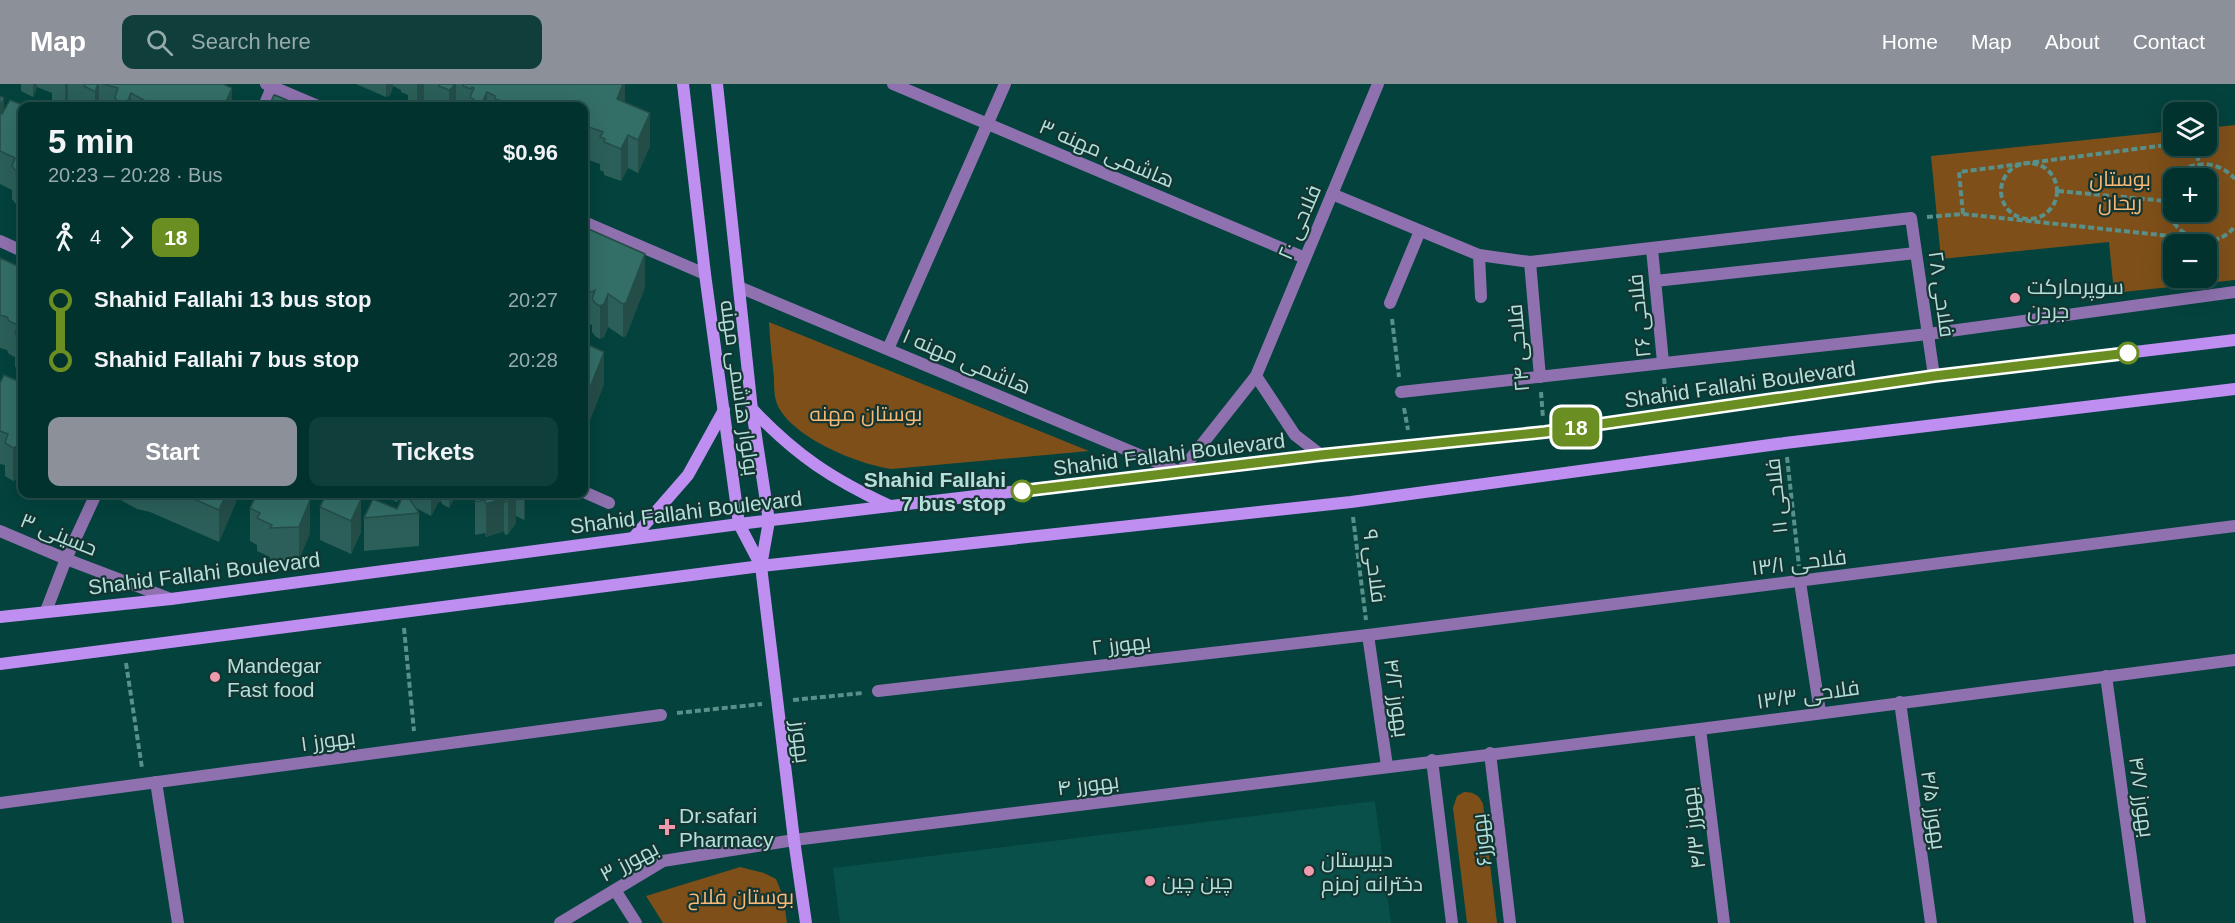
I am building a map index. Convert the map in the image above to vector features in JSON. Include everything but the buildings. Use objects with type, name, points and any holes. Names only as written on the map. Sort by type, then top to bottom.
[{"type":"main road","name":"بولوار هاشمی مهنه","points":[[683,84],[705,274],[739,524],[761,566]]},
{"type":"main road","name":"بولوار هاشمی مهنه","points":[[717,84],[752,410],[769,521],[761,566]]},
{"type":"main road","name":"Shahid Fallahi Boulevard","points":[[0,617],[171,599],[739,524],[1321,455],[1545,432],[1934,376],[2235,340]]},
{"type":"main road","points":[[0,664],[761,566],[1351,502],[1785,443],[2235,389]]},
{"type":"main road","points":[[634,537],[688,475],[724,410]]},
{"type":"main road","points":[[752,410],[780,438],[814,465],[845,485],[891,506]]},
{"type":"main road","name":"بهورز","points":[[761,566],[806,923]]},
{"type":"street","name":"هاشمی مهنه ۳","points":[[893,84],[1305,258]]},
{"type":"street","points":[[888,349],[1005,84]]},
{"type":"street","name":"فلاحی ۲۰","points":[[1180,472],[1256,375],[1378,84]]},
{"type":"street","points":[[265,102],[269,85],[309,102]]},
{"type":"street","points":[[1332,194],[1479,255],[1530,262],[1911,218]]},
{"type":"street","name":"فلاحی ۲۸","points":[[1911,218],[1934,376]]},
{"type":"street","points":[[588,224],[705,274]]},
{"type":"street","points":[[1390,303],[1420,231]]},
{"type":"street","points":[[0,242],[18,249]]},
{"type":"street","name":"فلاحی ۲۶","points":[[1652,249],[1663,362]]},
{"type":"street","points":[[1655,282],[1916,253]]},
{"type":"street","points":[[1479,255],[1481,297]]},
{"type":"street","name":"فلاحی ۲۴","points":[[1530,262],[1540,376]]},
{"type":"street","name":"هاشمی مهنه ۱","points":[[739,287],[1180,472]]},
{"type":"street","points":[[1401,392],[1928,334],[2235,292]]},
{"type":"street","points":[[1256,375],[1295,435],[1321,455]]},
{"type":"street","points":[[588,494],[609,503]]},
{"type":"street","points":[[46,611],[66,559],[94,498]]},
{"type":"street","name":"فلاحی ۱۳/۱","points":[[1368,635],[2235,526]]},
{"type":"street","name":"حسینی ۳","points":[[0,531],[171,599]]},
{"type":"street","points":[[1800,582],[1820,712]]},
{"type":"street","name":"بهورز ۲","points":[[878,691],[1368,635]]},
{"type":"street","name":"بهورز ۴/۲","points":[[1368,635],[1387,766]]},
{"type":"street","name":"فلاحی ۱۳/۳","points":[[1387,766],[1700,729],[2235,660]]},
{"type":"street","name":"بهورز ۴/۷","points":[[2106,676],[2140,923]]},
{"type":"street","name":"بهورز ۴/۵","points":[[1900,702],[1931,923]]},
{"type":"street","name":"بهورز ۱","points":[[0,803],[661,715]]},
{"type":"street","name":"بهورز ۴/۳","points":[[1700,729],[1724,923]]},
{"type":"street","name":"بهورز۶","points":[[1490,753],[1510,923]]},
{"type":"street","name":"بهورز۶","points":[[1432,760],[1452,923]]},
{"type":"street","name":"بهورز ۴","points":[[794,840],[1387,766]]},
{"type":"street","points":[[150,783],[178,923]]},
{"type":"street","name":"بهورز ۳","points":[[560,923],[663,861],[794,840]]},
{"type":"street","points":[[615,890],[636,923]]},
{"type":"path","points":[[1964,214],[1959,172],[2163,145]]},
{"type":"path","points":[[2198,156],[2199,165]]},
{"type":"path","points":[[2030,162],[2050,171],[2058,191],[2050,212],[2029,220],[2009,212],[2001,191],[2009,170],[2030,162]]},
{"type":"path","points":[[2188,168],[2206,164],[2221,167],[2235,179]]},
{"type":"path","points":[[2058,191],[2163,201]]},
{"type":"path","points":[[1911,218],[1964,214],[2163,235]]},
{"type":"path","points":[[2173,222],[2184,234]]},
{"type":"path","points":[[2217,239],[2235,226]]},
{"type":"path","points":[[2212,288],[2213,295]]},
{"type":"path","name":"فلاحی ۲۶","points":[[1663,362],[1668,414]]},
{"type":"path","name":"فلاحی ۲۴","points":[[1540,376],[1545,432]]},
{"type":"path","name":"فلاحی ۱۱","points":[[1785,443],[1800,582]]},
{"type":"path","name":"فلاحی ۹","points":[[1351,502],[1368,635]]},
{"type":"path","points":[[402,613],[416,748]]},
{"type":"path","points":[[123,648],[150,783]]},
{"type":"shaded area","points":[[1375,801],[1391,923],[840,923],[833,868]]},
{"type":"green space","name":"بوستان ریحان","points":[[2235,125],[2235,280],[2217,282],[2217,234],[2163,234],[2163,288],[2114,293],[2109,242],[1941,259],[1931,156],[2163,132],[2163,156],[2217,156],[2217,127]]},
{"type":"green space","name":"بوستان مهنه","points":[[769,322],[1089,451],[892,469],[844,455],[809,437],[783,414],[775,395]]},
{"type":"green space","points":[[1464,792],[1476,795],[1483,804],[1497,923],[1467,923],[1453,808],[1457,796]]},
{"type":"green space","name":"بوستان فلاح","points":[[740,867],[764,873],[776,879],[783,896],[787,923],[663,923],[646,896]]},
{"type":"bus line","name":"18","points":[[1022,491],[1321,455],[1545,432],[1934,376],[2128,353]]},
{"type":"place","name":"سوپرمارکت جردن","points":[[2015,298]]},
{"type":"place","name":"Shahid Fallahi 7 bus stop","points":[[1022,491]]},
{"type":"place","name":"Mandegar Fast food","points":[[215,677]]},
{"type":"place","name":"Dr.safari Pharmacy","points":[[667,827]]},
{"type":"place","name":"دبیرستان دخترانه زمزم","points":[[1309,871]]},
{"type":"place","name":"چین چین","points":[[1150,881]]}]
